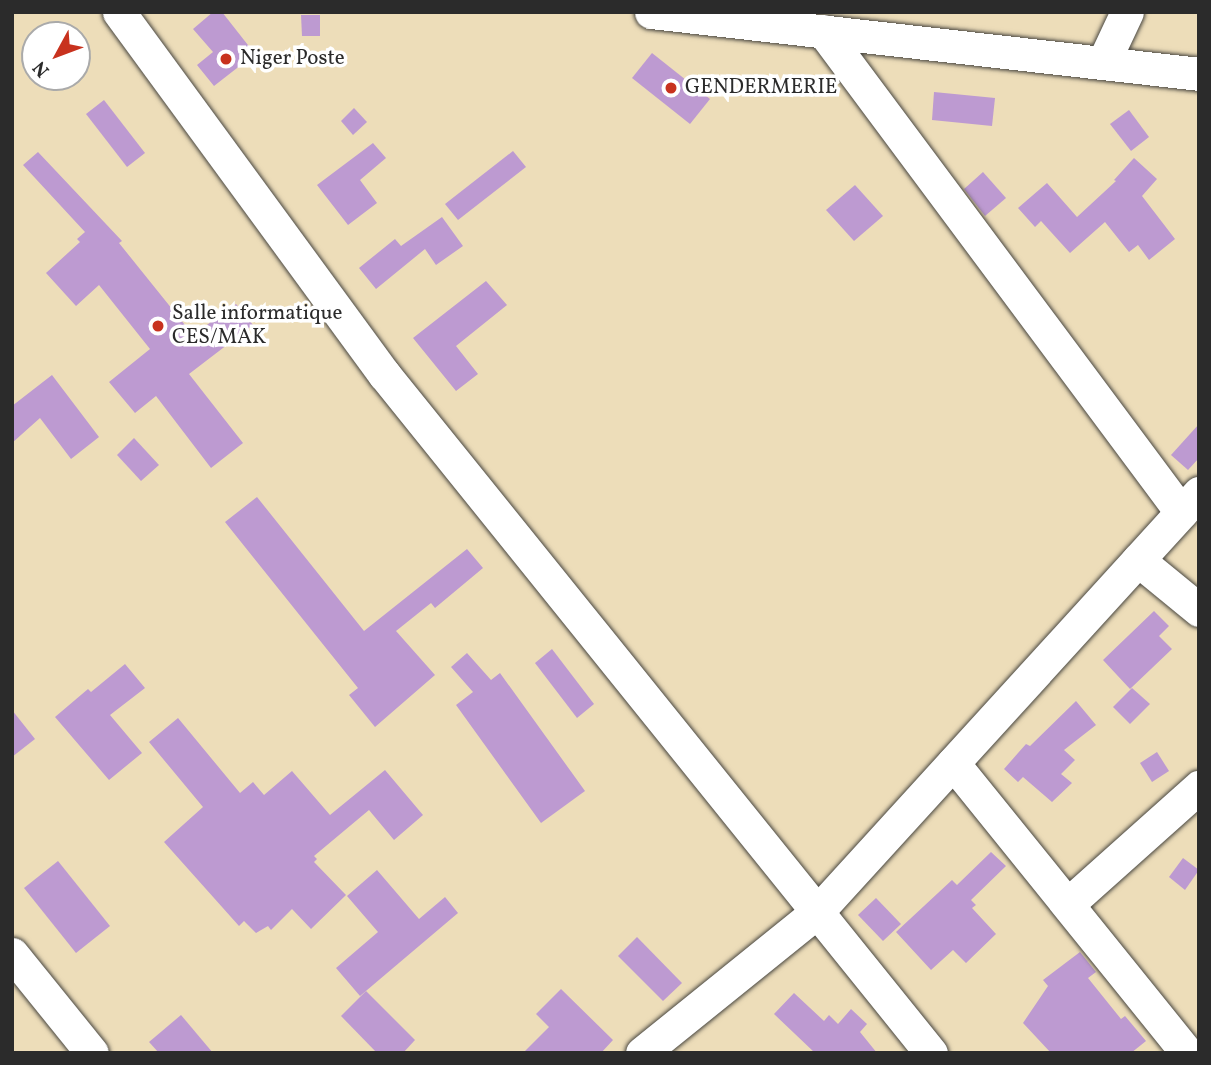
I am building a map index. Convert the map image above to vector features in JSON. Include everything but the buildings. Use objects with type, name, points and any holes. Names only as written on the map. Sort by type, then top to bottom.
[{"type":"street","points":[[119,12],[384,374],[931,1053]]},
{"type":"street","points":[[651,12],[1199,74]]},
{"type":"street","points":[[1103,63],[1128,12]]},
{"type":"street","points":[[642,1053],[818,911],[1190,503],[823,31]]},
{"type":"street","points":[[1138,560],[1199,610]]},
{"type":"street","points":[[953,763],[1187,1053]]},
{"type":"street","points":[[1068,904],[1199,787]]},
{"type":"street","points":[[12,954],[92,1053]]},
{"type":"place","name":"Niger Poste","points":[[226,59]]},
{"type":"place","name":"GENDERMERIE","points":[[671,88]]},
{"type":"place","name":"Salle informatique CES/MAK","points":[[158,326]]}]
